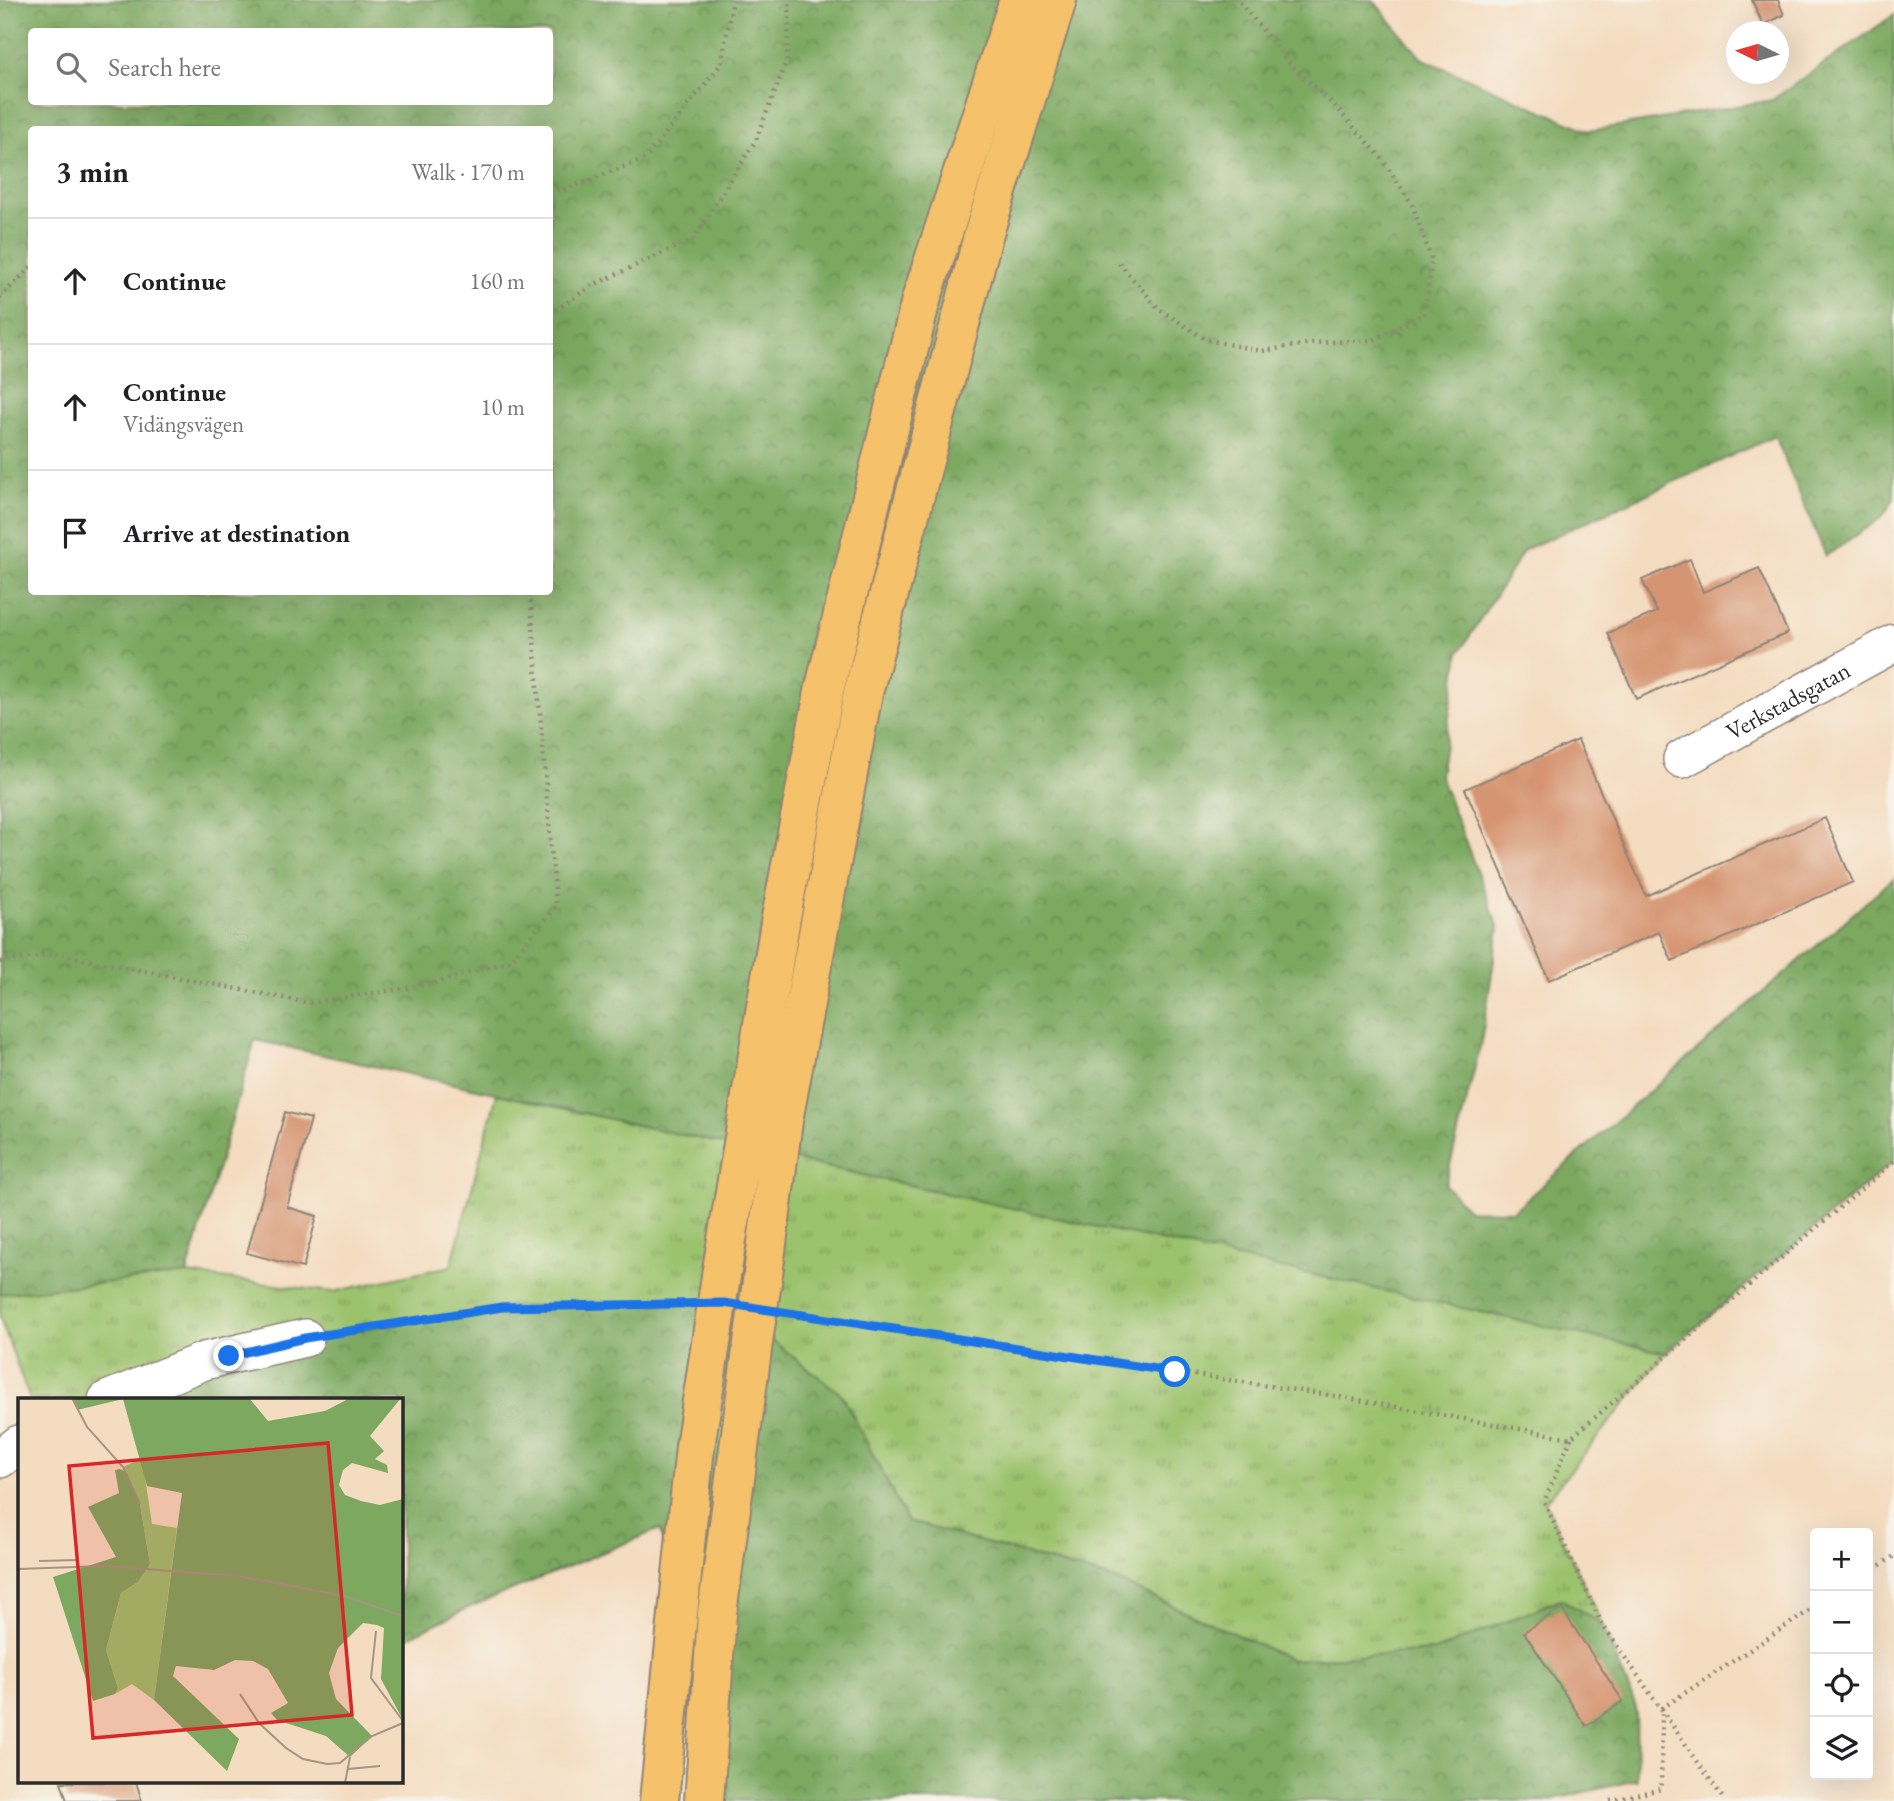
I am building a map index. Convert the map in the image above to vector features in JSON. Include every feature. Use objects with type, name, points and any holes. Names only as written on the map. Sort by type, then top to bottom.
[{"type":"highway","points":[[659,1801],[695,1447],[780,923],[825,687],[921,300],[1019,0]]},
{"type":"highway","points":[[704,1801],[718,1614],[783,1121],[863,693],[983,236],[1057,0]]},
{"type":"street","name":"Verkstadsgatan","points":[[1682,759],[1894,643]]},
{"type":"street","points":[[112,1398],[204,1362],[305,1338]]},
{"type":"street","points":[[0,1459],[18,1445]]},
{"type":"path","points":[[553,189],[564,190],[646,158],[721,64],[733,0]]},
{"type":"path","points":[[553,312],[591,286],[693,239],[756,140],[787,60],[790,0]]},
{"type":"path","points":[[1119,263],[1159,309],[1208,340],[1262,351],[1313,343],[1373,340],[1424,314],[1432,261],[1412,204],[1380,156],[1333,104],[1292,66],[1238,0]]},
{"type":"path","points":[[0,298],[28,270]]},
{"type":"path","points":[[0,962],[57,954],[310,1003],[431,984],[510,961],[556,907],[530,595]]},
{"type":"path","points":[[1725,1801],[1602,1624],[1544,1502],[1571,1438],[1894,1161]]},
{"type":"path","points":[[305,1338],[502,1307],[683,1304]]},
{"type":"path","points":[[792,1314],[1335,1396],[1571,1438]]},
{"type":"path","points":[[1873,1570],[1894,1556]]},
{"type":"path","points":[[1662,1708],[1810,1610]]},
{"type":"path","points":[[1610,1801],[1661,1789],[1662,1708]]},
{"type":"green space","points":[[0,0],[1373,0],[1421,58],[1589,131],[1772,100],[1894,15],[1894,499],[1882,517],[1826,556],[1775,436],[1524,550],[1459,653],[1440,776],[1499,928],[1481,1043],[1445,1185],[1468,1210],[1513,1211],[1894,878],[1894,1161],[1666,1353],[255,1040],[187,1274],[0,1294]]},
{"type":"green space","points":[[497,1094],[1666,1353],[1545,1502],[1602,1624],[1561,1599],[1435,1651],[1292,1660],[1113,1579],[907,1521],[842,1395],[29,1398],[0,1318],[0,1294],[187,1274],[333,1292],[451,1266]]},
{"type":"green space","points":[[724,1303],[842,1395],[907,1521],[1113,1579],[1292,1660],[1435,1651],[1561,1599],[1602,1624],[1636,1707],[1637,1780],[1546,1801],[721,1801],[660,1529],[470,1607],[402,1641],[402,1398],[113,1398],[305,1338],[502,1307]]},
{"type":"building","points":[[1752,0],[1778,0],[1784,15],[1771,21],[1761,21]]},
{"type":"building","points":[[1690,559],[1703,592],[1759,568],[1788,633],[1636,699],[1608,633],[1657,612],[1642,580]]},
{"type":"building","points":[[1578,740],[1646,896],[1825,818],[1853,882],[1672,961],[1659,932],[1549,980],[1465,789]]},
{"type":"building","points":[[285,1112],[311,1119],[287,1207],[317,1216],[303,1268],[247,1253]]},
{"type":"building","points":[[1561,1608],[1623,1701],[1586,1726],[1524,1632]]},
{"type":"building","points":[[62,1784],[137,1784],[142,1801],[67,1801]]},
{"type":"route","points":[[229,1356],[305,1338],[502,1307],[724,1303],[1175,1372]]}]
